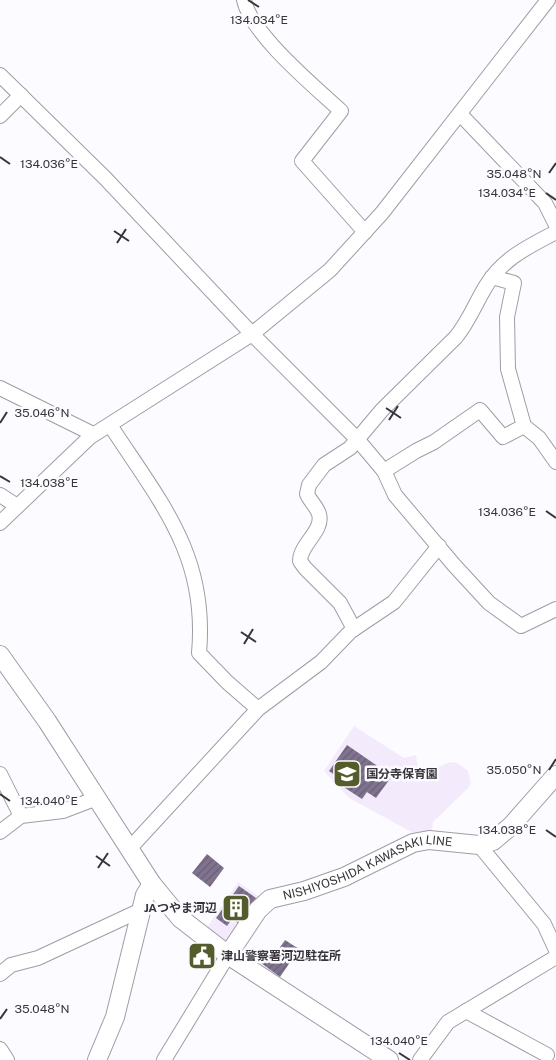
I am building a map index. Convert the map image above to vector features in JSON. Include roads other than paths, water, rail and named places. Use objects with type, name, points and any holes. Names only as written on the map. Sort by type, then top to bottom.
[{"type":"main road","points":[[0,655],[47,721],[130,847],[152,884],[180,918],[228,954],[378,1057]]},
{"type":"main road","points":[[479,845],[499,838],[556,775]]},
{"type":"main road","name":"NISHIYOSHIDA KAWASAKI LINE","points":[[228,954],[258,910],[270,899],[304,891],[344,877],[413,842],[437,840],[479,845]]},
{"type":"main road","points":[[97,1060],[115,1016],[145,895],[152,884]]},
{"type":"street","points":[[244,0],[246,12],[266,39],[341,111],[302,161],[366,232]]},
{"type":"street","points":[[0,523],[94,434],[252,334],[330,270],[366,232],[548,0]]},
{"type":"street","points":[[0,75],[106,178],[252,334],[357,439],[384,471],[395,495],[489,603],[514,623],[521,626],[556,609]]},
{"type":"street","points":[[0,116],[20,95]]},
{"type":"street","points":[[460,114],[545,203],[556,225]]},
{"type":"street","points":[[354,629],[340,603],[304,568],[300,558],[320,522],[318,511],[307,494],[309,485],[329,461],[350,448],[465,327],[492,277],[511,257],[556,232]]},
{"type":"street","points":[[492,277],[514,283],[507,317],[508,369],[524,426],[539,438],[556,462]]},
{"type":"street","points":[[0,388],[94,434]]},
{"type":"street","points":[[384,471],[416,450],[434,442],[480,410],[503,437],[524,426]]},
{"type":"street","points":[[110,425],[169,515],[190,558],[200,615],[199,653],[227,682],[258,709]]},
{"type":"street","points":[[0,495],[17,506]]},
{"type":"street","points":[[130,847],[258,709],[287,685],[321,662],[354,629],[394,602],[439,546]]},
{"type":"street","points":[[0,774],[21,816]]},
{"type":"street","points":[[0,832],[21,816],[63,810],[97,798]]},
{"type":"street","points":[[479,845],[544,924],[556,950]]},
{"type":"street","points":[[0,974],[11,965],[38,958],[141,910]]},
{"type":"street","points":[[164,1060],[228,954]]},
{"type":"street","points":[[420,1060],[443,1026],[556,957]]},
{"type":"street","points":[[466,1011],[548,1055]]},
{"type":"street","points":[[0,1049],[7,1060]]},
{"type":"place","name":"国分寺保育園","points":[[347,774]]},
{"type":"place","name":"JAつやま河辺","points":[[236,908]]},
{"type":"place","name":"津山警察署河辺駐在所","points":[[202,956]]}]
